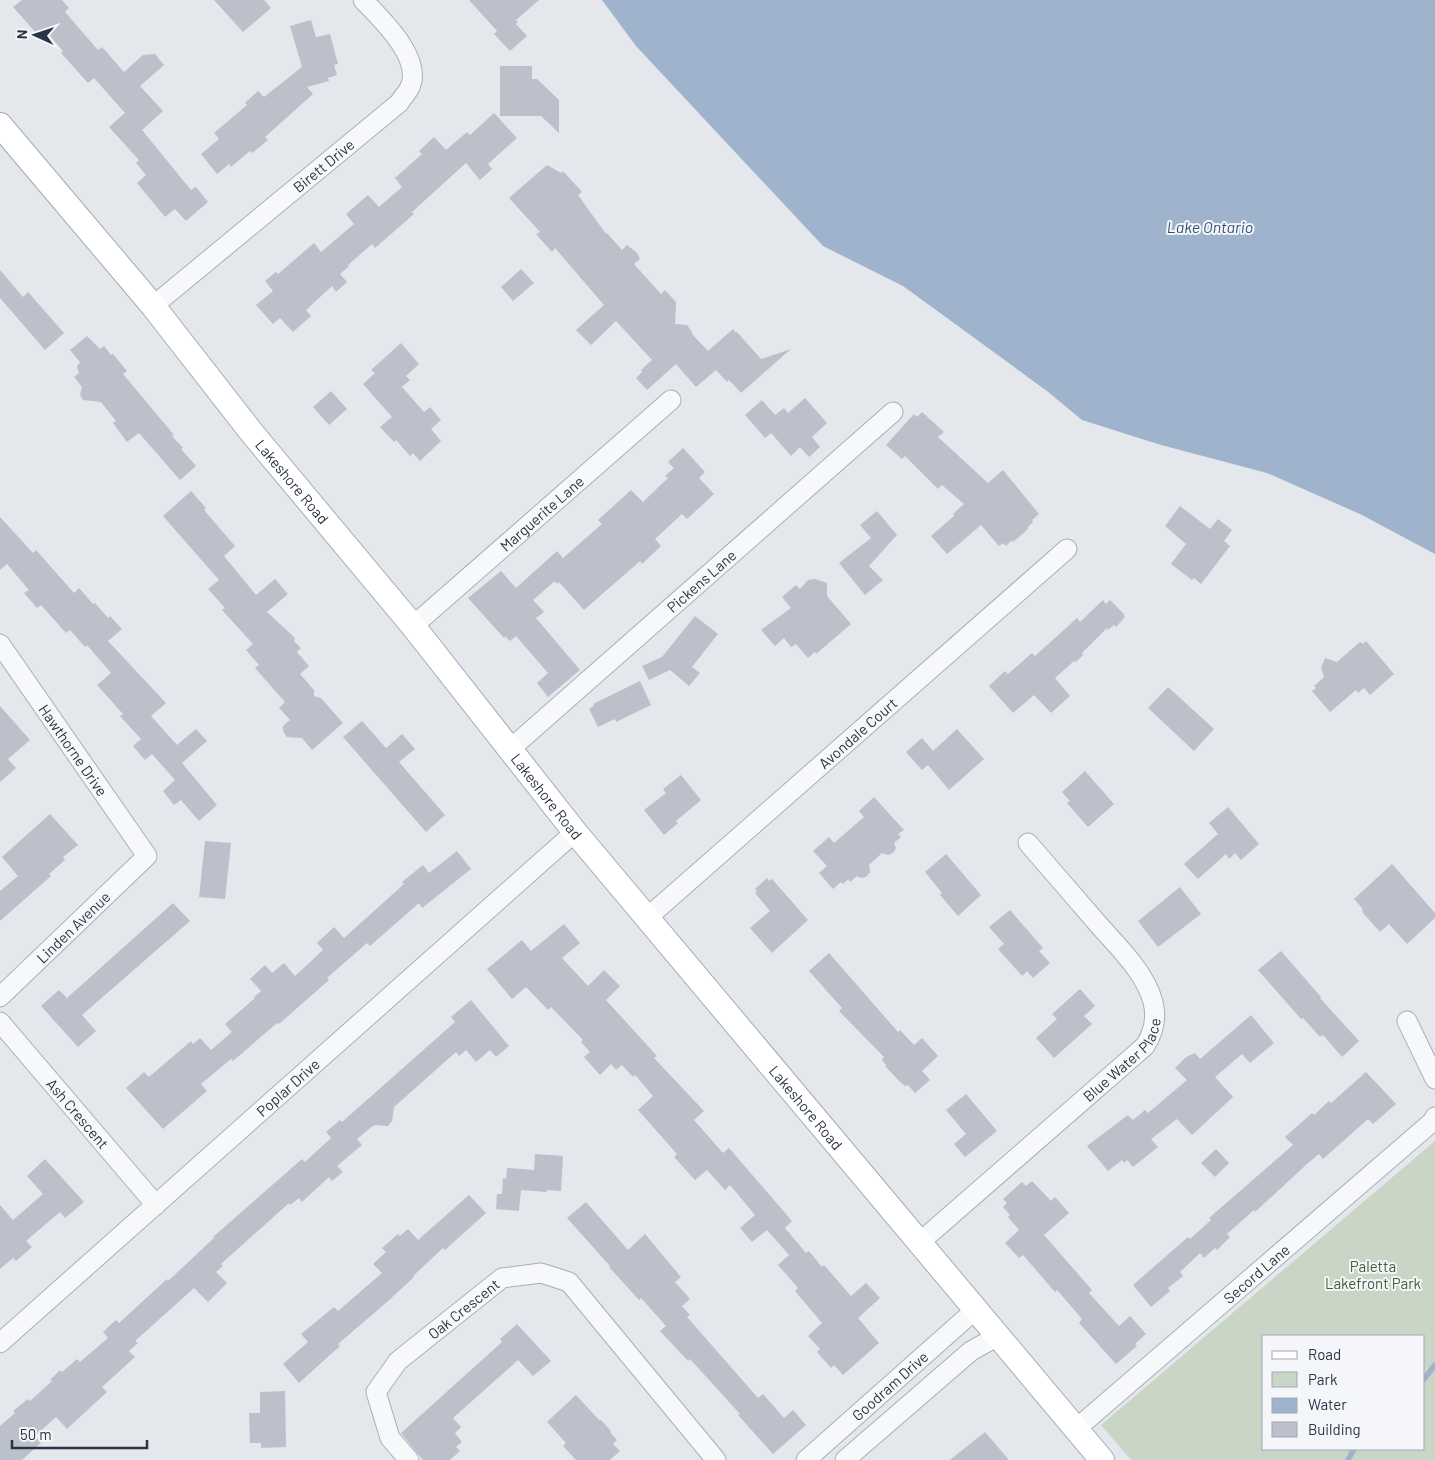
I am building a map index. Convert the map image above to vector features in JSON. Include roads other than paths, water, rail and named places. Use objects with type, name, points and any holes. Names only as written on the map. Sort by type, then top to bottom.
[{"type":"main road","name":"Lakeshore Road","points":[[0,125],[153,306],[252,432],[413,626],[575,832],[1102,1460]]},
{"type":"street","name":"Birett Drive","points":[[153,306],[399,103],[407,92],[411,86],[412,68],[409,60],[399,39],[364,0]]},
{"type":"street","name":"Marguerite Lane","points":[[413,626],[671,400]]},
{"type":"street","name":"Pickens Lane","points":[[509,750],[893,412]]},
{"type":"street","name":"Avondale Court","points":[[648,917],[1067,549]]},
{"type":"street","name":"Hawthorne Drive","points":[[0,644],[147,856]]},
{"type":"street","name":"Poplar Drive","points":[[0,1343],[575,832]]},
{"type":"street","name":"Blue Water Place","points":[[919,1243],[1145,1046],[1152,1034],[1156,1019],[1153,1002],[1146,984],[1130,962],[1028,843]]},
{"type":"street","name":"Linden Avenue","points":[[0,997],[147,856]]},
{"type":"street","points":[[1407,1021],[1435,1079]]},
{"type":"street","name":"Ash Crescent","points":[[0,1022],[156,1205]]},
{"type":"street","name":"Secord Lane","points":[[1076,1429],[1435,1118]]},
{"type":"street","name":"Oak Crescent","points":[[409,1460],[390,1438],[376,1392],[398,1361],[502,1278],[541,1273],[569,1282],[716,1460]]},
{"type":"street","name":"Goodram Drive","points":[[806,1460],[975,1310]]},
{"type":"street","name":"Goodram Drive","points":[[845,1460],[971,1351],[998,1336]]},
{"type":"water","name":"Lake Ontario","points":[[602,0],[1435,0],[1435,554],[1360,514],[1267,473],[1161,445],[1082,420],[1047,391],[903,286],[823,246],[636,46]]},
{"type":"waterway","points":[[1425,1378],[1435,1365]]},
{"type":"waterway","points":[[1348,1460],[1353,1450]]},
{"type":"park label","name":"Paletta Lakefront Park","points":[[1373,1274]]}]
